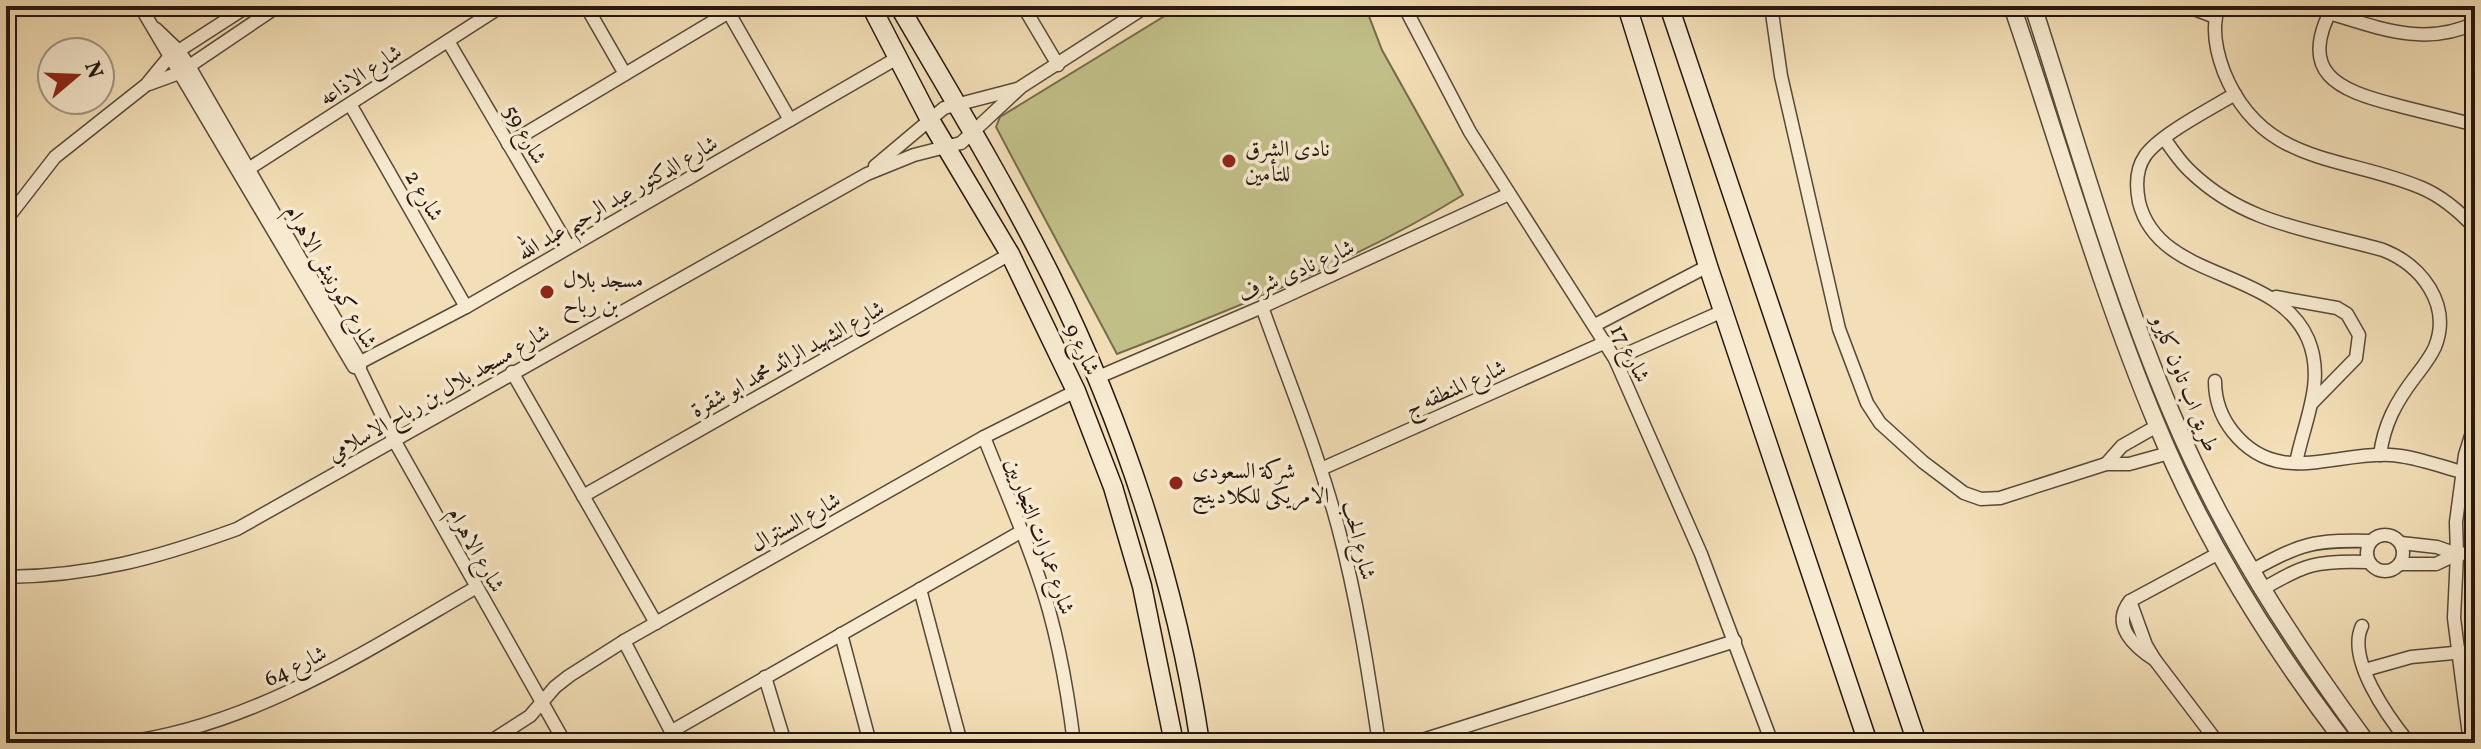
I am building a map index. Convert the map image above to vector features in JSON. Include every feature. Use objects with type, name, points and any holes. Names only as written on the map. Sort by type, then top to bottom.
[{"type":"main road","name":"شارع 9","points":[[871,6],[930,120],[999,233],[1076,391],[1113,487],[1142,586],[1174,743]]},
{"type":"main road","name":"شارع 9","points":[[899,6],[1028,230],[1096,378],[1124,450],[1172,601],[1200,743]]},
{"type":"main road","points":[[1627,6],[1708,266],[1868,743]]},
{"type":"main road","points":[[1669,6],[1917,743]]},
{"type":"main road","points":[[999,233],[1011,226],[1028,230]]},
{"type":"street","name":"شارع كورنيش الاهرام","points":[[140,6],[184,69],[358,366]]},
{"type":"street","points":[[6,220],[55,157],[146,85],[174,54],[248,6]]},
{"type":"street","name":"شارع الاذاعه","points":[[244,172],[502,6]]},
{"type":"street","points":[[586,6],[625,74]]},
{"type":"street","points":[[1023,6],[1058,65]]},
{"type":"street","points":[[1021,87],[1147,6]]},
{"type":"street","name":"شارع 17","points":[[1404,6],[1463,119],[1615,359],[1701,554],[1772,743]]},
{"type":"street","points":[[1771,6],[1781,76],[1833,303],[1846,347],[1873,414],[1923,462],[1964,493],[1981,499],[2000,498],[2106,464],[2129,464],[2169,453]]},
{"type":"street","name":"طريق اب تاون كايرو","points":[[2012,6],[2121,333],[2169,453],[2247,602],[2282,657],[2345,743]]},
{"type":"street","name":"طريق اب تاون كايرو","points":[[2033,6],[2144,343],[2186,445],[2261,590],[2367,743]]},
{"type":"street","points":[[2186,6],[2217,12],[2221,65],[2235,94],[2258,122],[2287,144],[2309,155],[2421,187],[2459,212],[2475,228]]},
{"type":"street","points":[[146,85],[184,69],[274,7]]},
{"type":"street","points":[[2475,23],[2448,33],[2414,36],[2397,34],[2328,8],[2319,52],[2328,73],[2345,90],[2475,125]]},
{"type":"street","points":[[508,144],[727,9],[790,120]]},
{"type":"street","name":"شارع 59","points":[[448,41],[569,247]]},
{"type":"street","name":"شارع الدكتور عبد الرحيم عبد الله","points":[[358,366],[899,57]]},
{"type":"street","name":"شارع مسجد بلال بن رباح الاسلامي","points":[[867,174],[944,108],[1021,87]]},
{"type":"street","name":"شارع مسجد بلال بن رباح الاسلامي","points":[[6,577],[90,572],[130,564],[237,529],[867,174],[914,155],[961,143],[1021,87]]},
{"type":"street","points":[[2235,94],[2164,138],[2144,157],[2137,176],[2139,202],[2149,227],[2174,251],[2271,296],[2337,308],[2355,324],[2359,335],[2356,358],[2312,403]]},
{"type":"street","name":"شارع 2","points":[[350,104],[466,307]]},
{"type":"street","points":[[2164,138],[2188,170],[2232,204],[2283,226],[2383,250],[2398,256],[2424,277],[2438,307],[2438,337],[2427,361],[2394,406],[2387,421],[2380,455]]},
{"type":"street","name":"شارع نادى شرف","points":[[1096,378],[1262,307],[1509,194]]},
{"type":"street","name":"شارع الشهيد الرائد محمد ابو شقرة","points":[[583,496],[1010,254]]},
{"type":"street","points":[[1595,325],[1708,266]]},
{"type":"street","points":[[2271,296],[2293,315],[2309,341],[2315,371],[2312,403],[2296,463]]},
{"type":"street","name":"شارع الحب","points":[[1262,307],[1321,469],[1352,586],[1379,743]]},
{"type":"street","points":[[1615,359],[1723,311]]},
{"type":"street","name":"شارع المنطقه ج","points":[[1321,469],[1606,342]]},
{"type":"street","name":"شارع الاهرام","points":[[358,366],[394,440],[475,588],[565,743]]},
{"type":"street","points":[[512,372],[656,623]]},
{"type":"street","points":[[2215,381],[2215,393],[2222,415],[2239,440],[2261,456],[2296,463],[2401,456],[2462,472]]},
{"type":"street","name":"شارع السنترال","points":[[488,743],[530,716],[569,676],[624,641],[984,437],[1076,391]]},
{"type":"street","points":[[2470,743],[2454,618],[2456,522],[2462,472],[2475,423]]},
{"type":"street","points":[[2106,464],[2122,446],[2157,426]]},
{"type":"street","name":"شارع عمارات التجاريين","points":[[984,437],[1022,531],[1051,618],[1065,680],[1074,743]]},
{"type":"street","points":[[624,641],[674,737],[765,677],[1022,531]]},
{"type":"street","points":[[2401,543],[2403,556],[2393,570],[2375,569],[2369,562],[2367,551],[2371,541],[2379,535],[2389,535],[2401,543],[2437,547],[2457,554]]},
{"type":"street","points":[[2251,571],[2308,543],[2324,540],[2371,541]]},
{"type":"street","points":[[2218,743],[2155,660],[2129,639],[2124,617],[2130,601],[2221,552],[2261,590],[2314,563],[2369,562]]},
{"type":"street","points":[[2400,564],[2436,564],[2457,554],[2475,553]]},
{"type":"street","name":"شارع 64","points":[[120,743],[193,728],[251,709],[308,684],[475,588]]},
{"type":"street","points":[[920,589],[961,743]]},
{"type":"street","points":[[2362,626],[2357,641],[2365,670],[2382,706],[2409,743]]},
{"type":"street","points":[[841,634],[870,743]]},
{"type":"street","points":[[1413,743],[1735,641]]},
{"type":"street","points":[[2365,670],[2396,660],[2475,651]]},
{"type":"street","points":[[765,677],[785,743]]},
{"type":"shaded area","name":"نادى الشرق للتأمين","points":[[1181,6],[1365,6],[1382,50],[1463,195],[1338,262],[1117,354],[996,127],[1000,117]]},
{"type":"place","name":"نادى الشرق للتأمين","points":[[1229,161]]},
{"type":"place","name":"مسجد بلال بن رباح","points":[[547,292]]},
{"type":"place","name":"شركة السعودى الامريكى للكلادينج","points":[[1176,483]]}]
